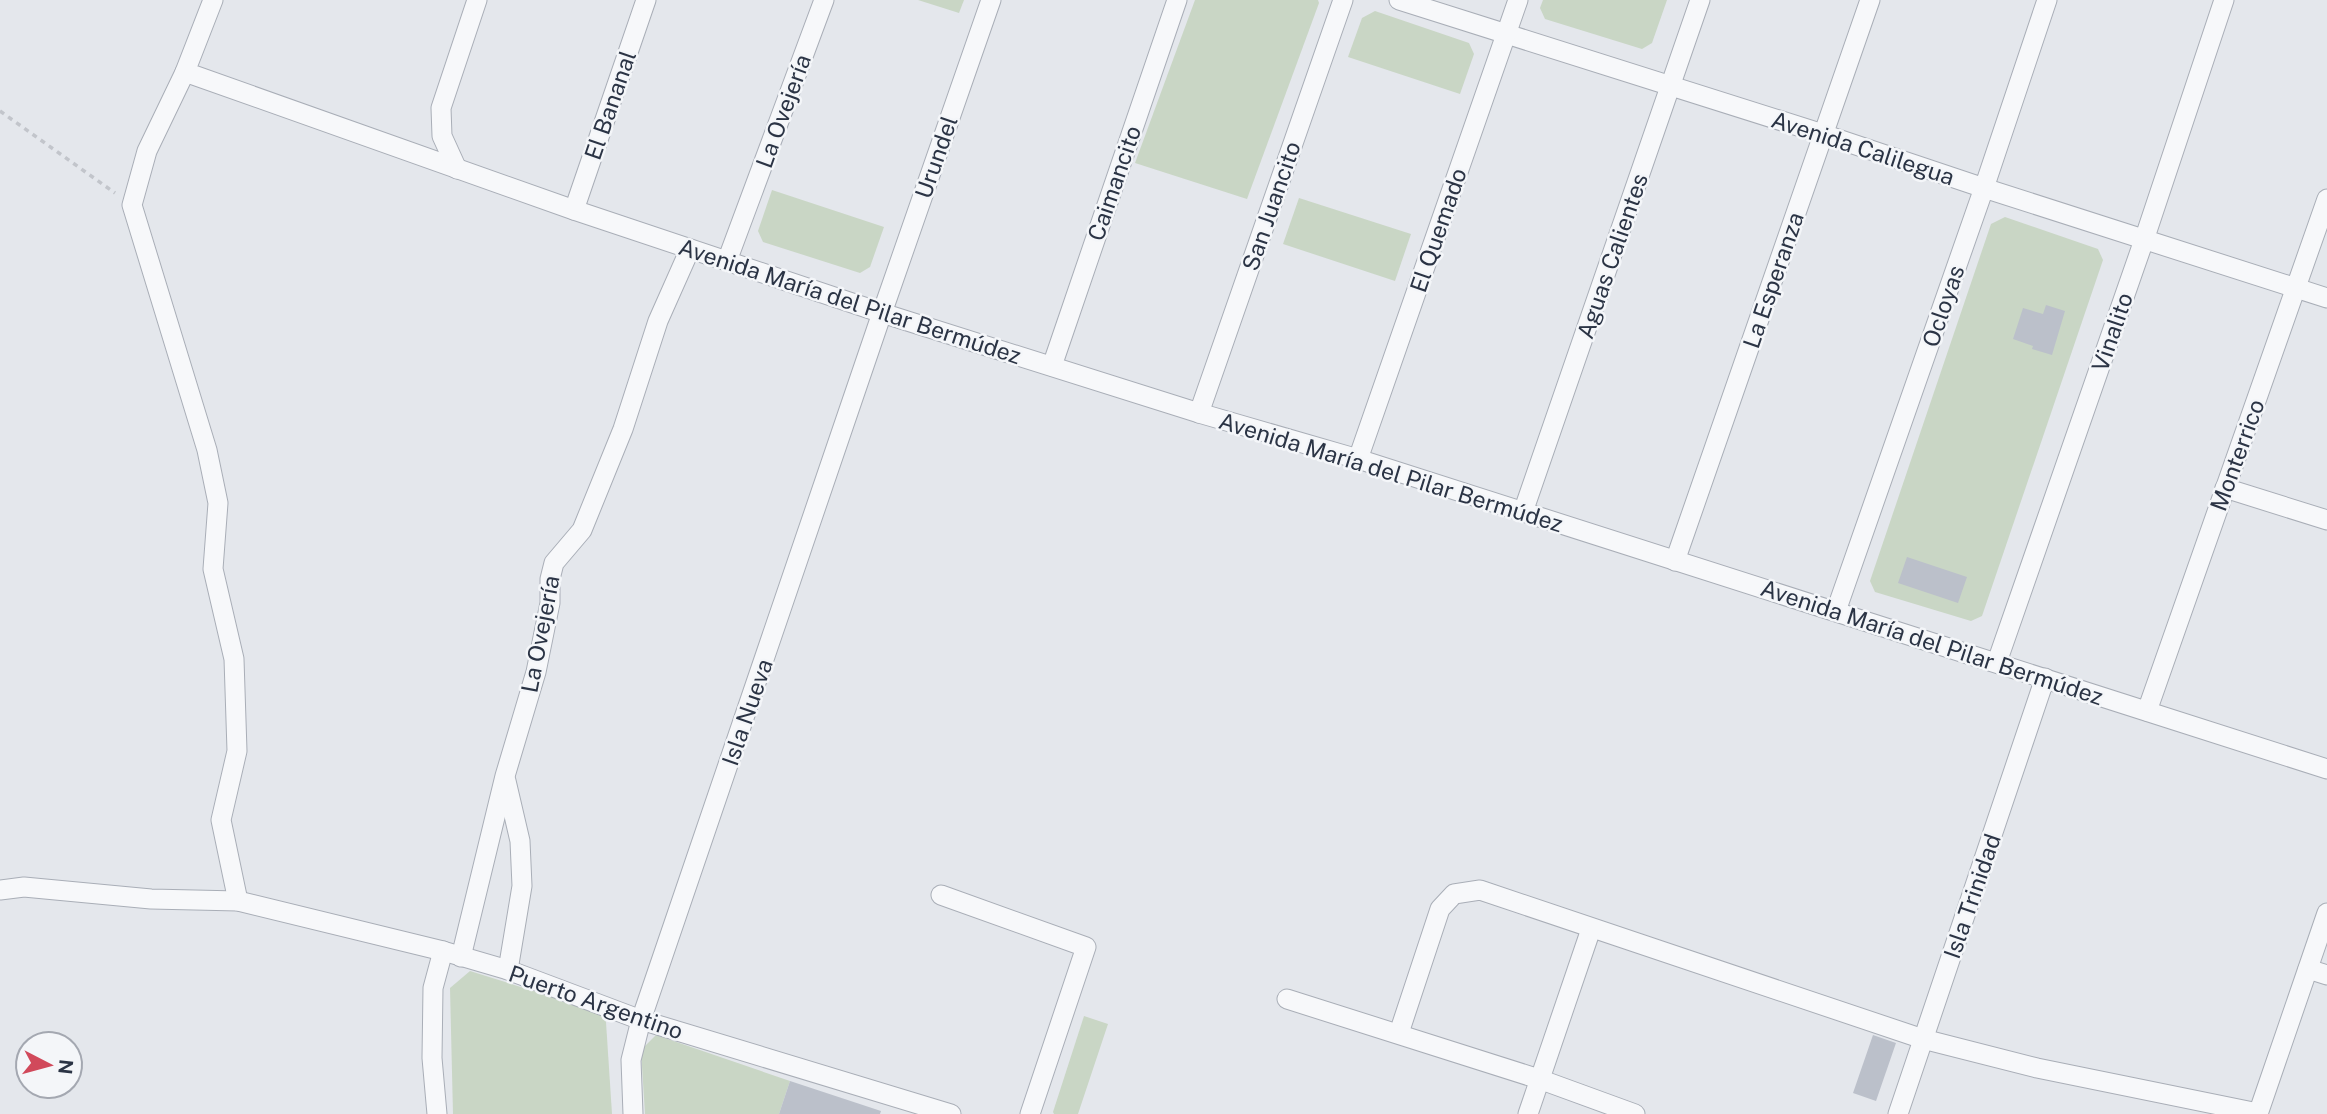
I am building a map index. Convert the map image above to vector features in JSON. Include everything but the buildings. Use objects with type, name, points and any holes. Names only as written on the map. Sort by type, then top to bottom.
[{"type":"street","points":[[213,0],[185,72],[147,151],[132,205],[207,450],[218,503],[213,569],[234,659],[237,751],[221,820],[238,901]]},
{"type":"street","points":[[457,169],[442,136],[442,108],[477,0]]},
{"type":"street","name":"El Bananal","points":[[574,210],[646,0]]},
{"type":"street","name":"La Ovejería","points":[[727,261],[824,0]]},
{"type":"street","name":"Urundel","points":[[881,313],[991,0]]},
{"type":"street","name":"Caimancito","points":[[1052,366],[1177,0]]},
{"type":"street","name":"San Juancito","points":[[1199,413],[1343,0]]},
{"type":"street","name":"Avenida Calilegua","points":[[1399,0],[1824,134],[2327,298]]},
{"type":"street","name":"El Quemado","points":[[1358,459],[1518,0]]},
{"type":"street","name":"Aguas Calientes","points":[[1523,512],[1700,0]]},
{"type":"street","name":"La Esperanza","points":[[1675,561],[1870,0]]},
{"type":"street","name":"Ocloyas","points":[[1836,611],[2047,0]]},
{"type":"street","name":"Vinalito","points":[[1997,662],[2144,240],[2224,0]]},
{"type":"street","name":"Avenida María del Pilar Bermúdez","points":[[185,72],[574,210],[881,313],[1199,413],[1358,459],[2327,769]]},
{"type":"street","name":"Monterrico","points":[[2147,711],[2327,199]]},
{"type":"street","name":"La Ovejería","points":[[437,1114],[432,1058],[433,988],[452,954],[536,672],[550,603],[554,563],[582,530],[623,429],[658,321],[691,249]]},
{"type":"street","name":"Isla Nueva","points":[[633,1114],[631,1060],[641,1020],[881,313]]},
{"type":"street","points":[[2225,488],[2327,520]]},
{"type":"street","name":"Isla Trinidad","points":[[1898,1114],[2045,678]]},
{"type":"street","points":[[505,776],[520,841],[522,886],[508,970]]},
{"type":"street","name":"Puerto Argentino","points":[[0,890],[24,887],[151,899],[238,901],[508,970],[641,1020],[951,1114]]},
{"type":"street","points":[[1399,1033],[1440,909],[1454,894],[1480,890],[1923,1039],[2037,1068],[2258,1114],[2318,972],[2327,913]]},
{"type":"street","points":[[941,895],[1086,947],[1030,1114]]},
{"type":"street","points":[[1528,1114],[1591,929]]},
{"type":"street","points":[[1287,999],[1539,1079],[1635,1114]]},
{"type":"path","points":[[0,111],[132,205]]},
{"type":"green space","points":[[918,0],[964,0],[959,13]]},
{"type":"green space","points":[[1195,0],[1318,0],[1319,3],[1247,199],[1135,163]]},
{"type":"green space","points":[[1543,0],[1667,0],[1652,43],[1642,49],[1545,19],[1540,8]]},
{"type":"green space","points":[[1375,11],[1469,43],[1474,54],[1460,94],[1348,57],[1362,18]]},
{"type":"green space","points":[[772,190],[884,227],[870,267],[860,273],[763,242],[758,231]]},
{"type":"green space","points":[[1299,198],[1411,234],[1395,281],[1283,244]]},
{"type":"green space","points":[[2005,217],[2098,249],[2103,260],[1982,616],[1971,621],[1875,592],[1870,581],[1991,224]]},
{"type":"green space","points":[[470,971],[597,1011],[606,1022],[612,1114],[453,1114],[450,988]]},
{"type":"green space","points":[[1084,1016],[1108,1024],[1078,1114],[1054,1114],[1053,1112]]},
{"type":"green space","points":[[656,1035],[790,1081],[779,1114],[645,1114],[641,1050]]}]
